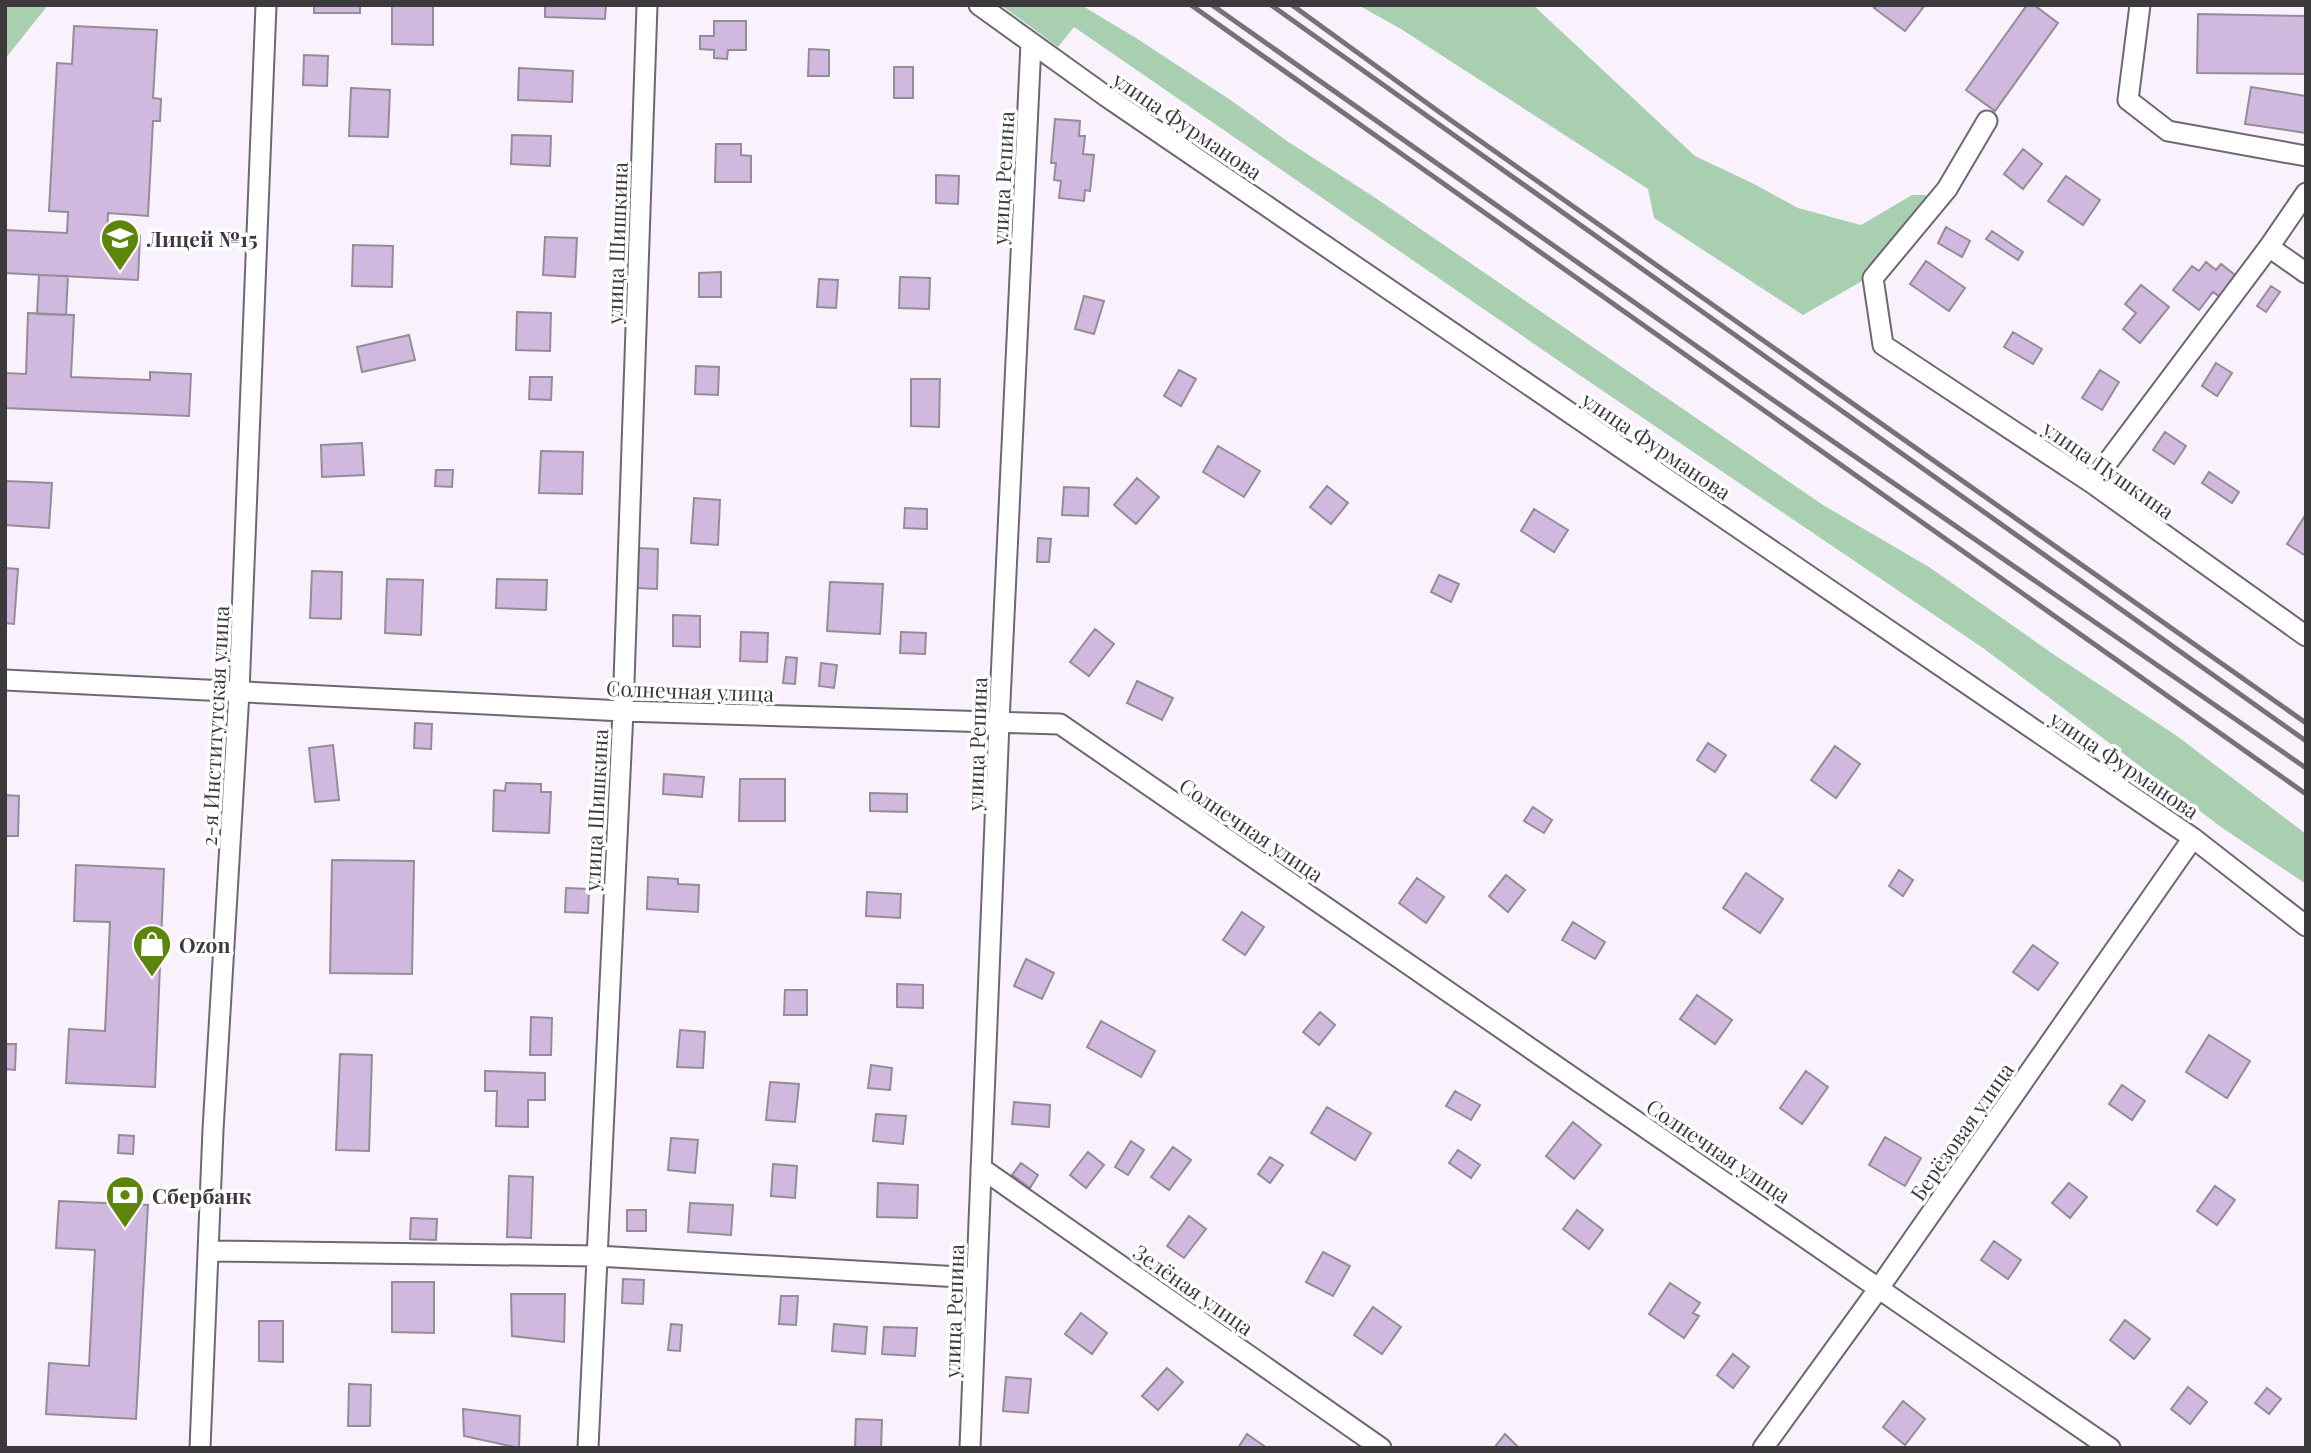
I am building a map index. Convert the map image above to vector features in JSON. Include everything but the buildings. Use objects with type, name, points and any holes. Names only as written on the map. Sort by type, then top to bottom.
[{"type":"street","name":"2-я Институтская улица","points":[[200,1448],[230,692],[266,5]]},
{"type":"street","name":"улица Шишкина","points":[[588,1448],[623,711],[647,5]]},
{"type":"street","name":"улица Фурманова","points":[[979,5],[1107,97],[2193,838],[2306,926]]},
{"type":"street","points":[[2140,5],[2128,100],[2168,131],[2306,156]]},
{"type":"street","name":"улица Репина","points":[[970,1448],[999,722],[1031,43]]},
{"type":"street","name":"улица Пушкина","points":[[1987,121],[1947,189],[1873,278],[1883,345],[2091,483],[2306,636]]},
{"type":"street","points":[[2091,483],[2269,247],[2306,193]]},
{"type":"street","points":[[2269,247],[2306,273]]},
{"type":"street","name":"Солнечная улица","points":[[5,680],[623,711],[1060,724],[2110,1448]]},
{"type":"street","name":"Берёзовая улица","points":[[1763,1448],[1879,1288],[2193,838]]},
{"type":"street","name":"Зелёная улица","points":[[981,1168],[1381,1448]]},
{"type":"street","points":[[208,1251],[597,1256],[977,1278]]},
{"type":"green space","points":[[5,5],[48,5],[5,59]]},
{"type":"green space","points":[[1001,5],[1081,5],[1136,38],[1374,197],[1823,505],[1929,567],[2177,736],[2306,834],[2306,884],[2221,827],[1983,648],[1575,372],[1074,27],[1058,47]]},
{"type":"green space","points":[[1358,5],[1533,5],[1695,156],[1798,208],[1861,225],[1912,195],[1926,195],[1929,205],[1869,277],[1803,315],[1654,218],[1648,189],[1401,29]]},
{"type":"railway","points":[[1191,5],[2306,794]]},
{"type":"railway","points":[[1212,5],[1763,393],[2306,768]]},
{"type":"railway","points":[[1271,5],[2306,741]]},
{"type":"railway","points":[[1292,5],[1442,114],[2306,723]]},
{"type":"place","name":"Лицей №15","points":[[120,272]]},
{"type":"place","name":"Ozon","points":[[152,978]]},
{"type":"place","name":"Сбербанк","points":[[125,1229]]}]
